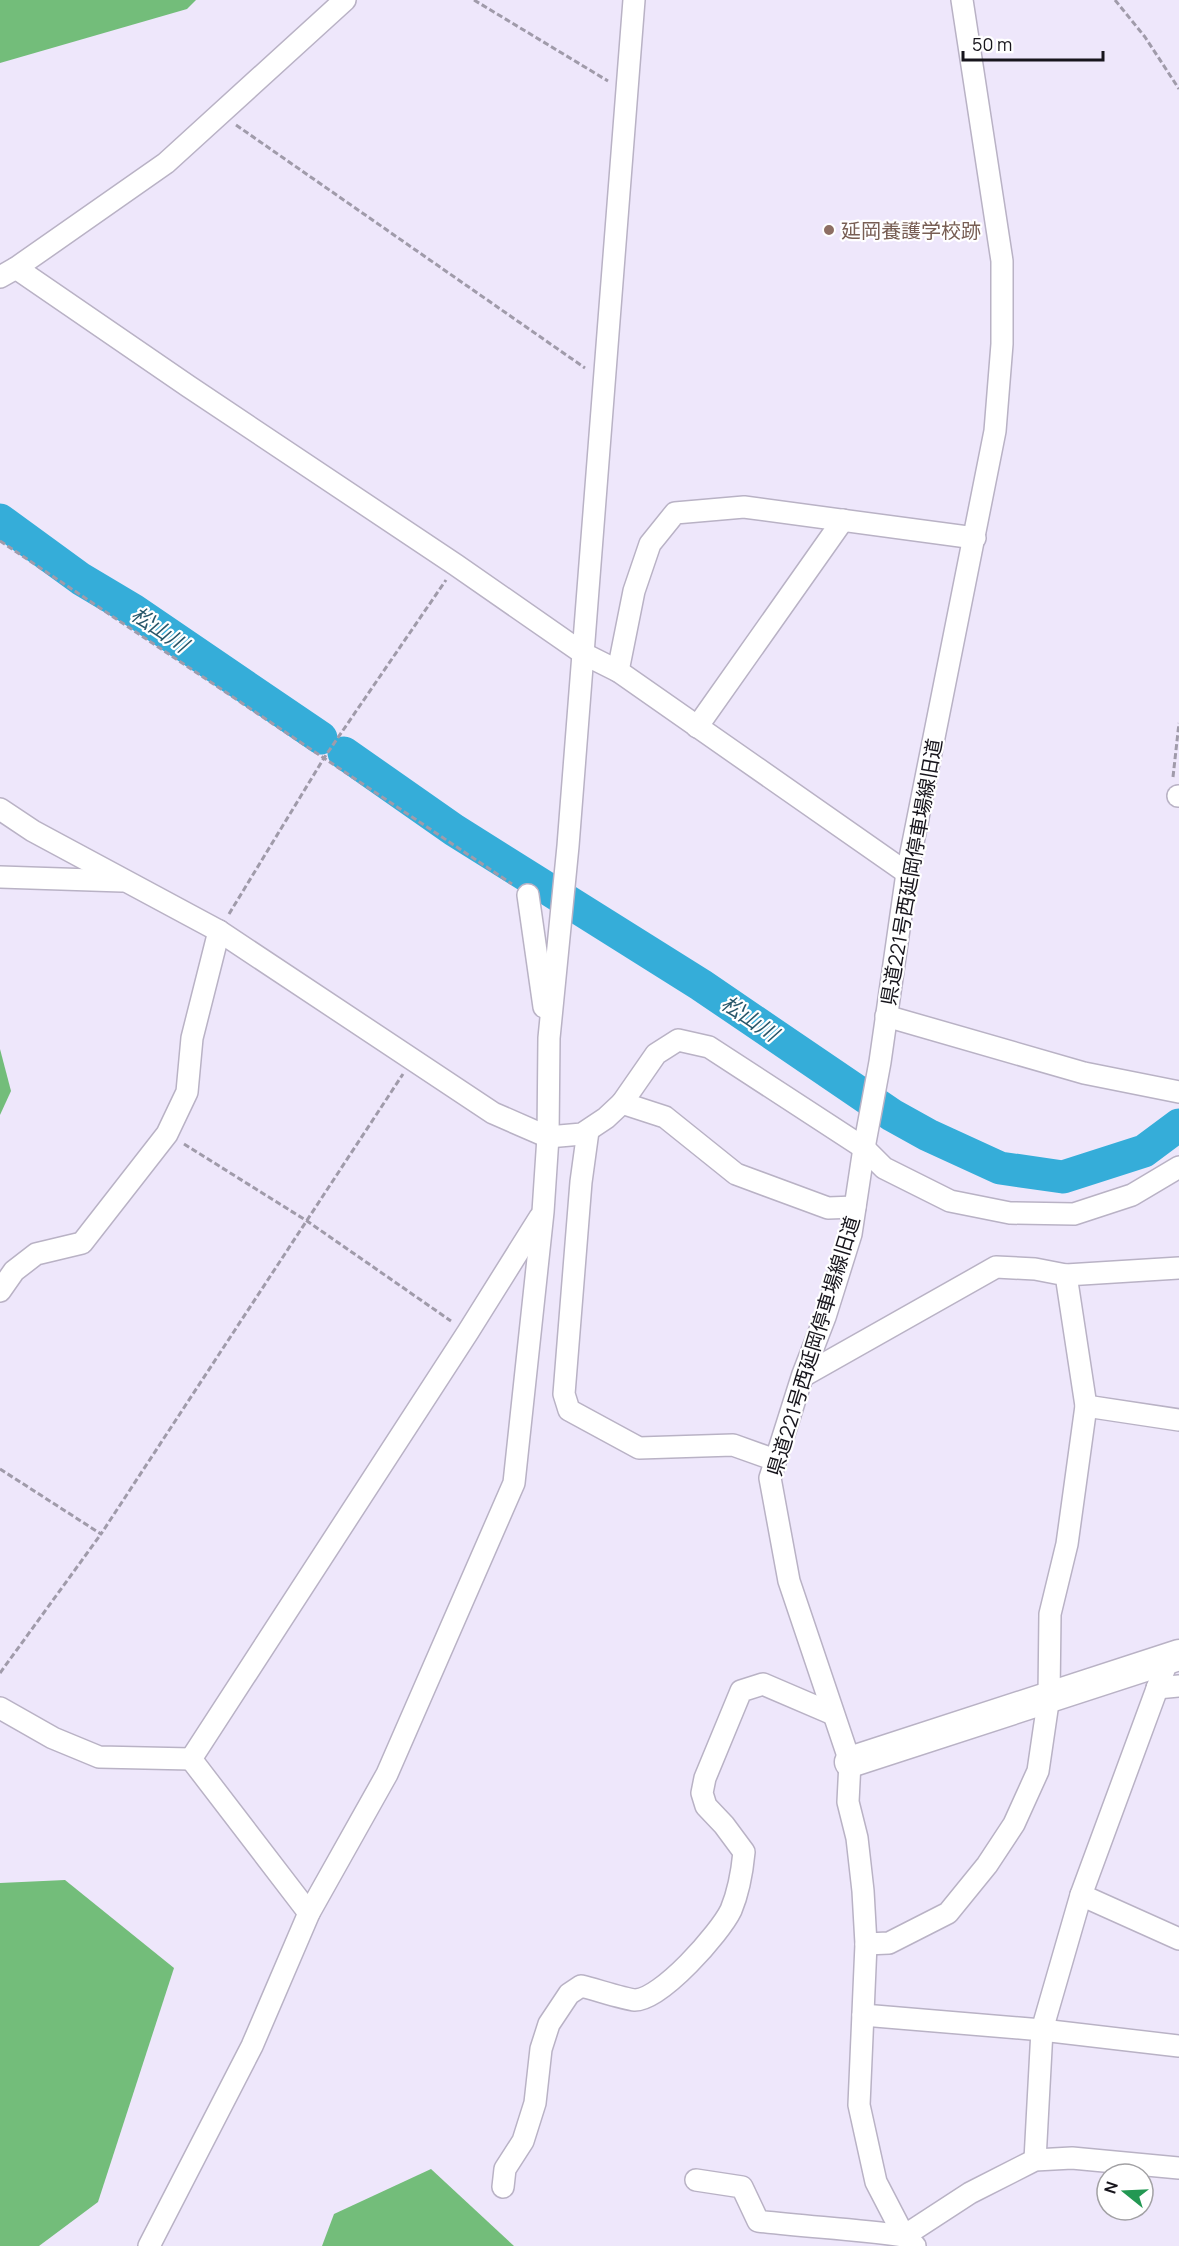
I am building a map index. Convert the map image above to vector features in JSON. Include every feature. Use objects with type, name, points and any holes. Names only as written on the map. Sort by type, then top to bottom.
[{"type":"street","points":[[345,0],[166,163],[8,272],[178,380],[456,565],[584,654],[618,671],[907,873]]},
{"type":"street","points":[[149,2246],[252,2046],[309,1913],[387,1774],[514,1483],[543,1212],[548,1137],[549,1038],[584,654],[634,0]]},
{"type":"street","name":"県道221号西延岡停車場線旧道","points":[[910,2241],[876,2182],[859,2105],[866,1944],[857,1838],[848,1803],[850,1762],[789,1581],[770,1478],[851,1234],[880,1062],[907,873],[995,431],[1002,344],[1002,261],[962,0]]},
{"type":"street","points":[[618,671],[634,591],[650,544],[675,513],[744,507],[975,538]]},
{"type":"street","points":[[697,727],[843,520]]},
{"type":"street","points":[[0,809],[33,831],[219,931],[493,1113],[548,1137],[582,1134],[606,1118],[622,1103],[656,1054],[678,1040],[709,1047],[864,1148],[884,1168],[950,1201],[1010,1213],[1074,1214],[1132,1195],[1179,1167]]},
{"type":"street","points":[[0,878],[126,881]]},
{"type":"street","points":[[528,895],[549,1038]]},
{"type":"street","points":[[0,1291],[14,1271],[36,1254],[82,1243],[167,1134],[187,1092],[192,1038],[219,931]]},
{"type":"street","points":[[886,1016],[1084,1073],[1170,1090]]},
{"type":"street","points":[[622,1103],[665,1117],[736,1174],[828,1208],[855,1207]]},
{"type":"street","points":[[588,1131],[581,1182],[564,1394],[569,1410],[639,1448],[733,1446],[775,1460]]},
{"type":"street","points":[[191,1759],[468,1332],[543,1212]]},
{"type":"street","points":[[803,1376],[996,1267],[1035,1269],[1066,1275],[1179,1268]]},
{"type":"street","points":[[866,1944],[889,1943],[948,1913],[987,1865],[1014,1824],[1038,1771],[1049,1696],[1050,1614],[1067,1544],[1086,1406],[1066,1275]]},
{"type":"street","points":[[1086,1406],[1179,1420]]},
{"type":"street","points":[[850,1762],[1174,1657]]},
{"type":"street","points":[[1035,2160],[1042,2030],[1081,1895],[1157,1688],[1174,1657]]},
{"type":"street","points":[[503,2187],[505,2169],[523,2141],[535,2103],[541,2049],[549,2024],[569,1994],[581,1986],[636,2000],[653,1994],[686,1967],[730,1912],[742,1881],[744,1852],[706,1806],[702,1793],[705,1778],[741,1691],[763,1684],[833,1714]]},
{"type":"street","points":[[1157,1688],[1179,1686]]},
{"type":"street","points":[[0,1708],[53,1738],[99,1757],[191,1759]]},
{"type":"street","points":[[191,1759],[309,1913]]},
{"type":"street","points":[[1081,1895],[1179,1939]]},
{"type":"street","points":[[863,2015],[1042,2030],[1179,2046]]},
{"type":"street","points":[[696,2180],[742,2187],[758,2221],[858,2229],[910,2241],[970,2193],[1035,2160],[1072,2158],[1179,2168]]},
{"type":"path","points":[[474,0],[626,92]]},
{"type":"path","points":[[1115,0],[1145,37],[1179,89]]},
{"type":"path","points":[[220,114],[604,381]]},
{"type":"path","points":[[0,540],[528,895]]},
{"type":"path","points":[[219,931],[324,758],[456,565]]},
{"type":"path","points":[[1178,796],[1173,779],[1179,723]]},
{"type":"path","points":[[0,1673],[101,1534],[412,1060]]},
{"type":"path","points":[[167,1134],[307,1221],[468,1332]]},
{"type":"path","points":[[0,1468],[101,1534]]},
{"type":"green space","points":[[0,0],[196,0],[187,9],[0,63]]},
{"type":"green space","points":[[0,1049],[11,1091],[0,1115]]},
{"type":"green space","points":[[65,1880],[174,1968],[98,2202],[39,2246],[0,2246],[0,1883]]},
{"type":"green space","points":[[431,2169],[514,2246],[322,2246],[334,2214]]},
{"type":"waterway","name":"松山川","points":[[0,520],[81,579],[133,610],[321,738]]},
{"type":"waterway","name":"松山川","points":[[344,753],[454,830],[701,985],[892,1115],[928,1135],[1000,1168],[1063,1177],[1144,1151],[1179,1125]]},
{"type":"place","name":"延岡養護学校跡","points":[[829,230]]}]
